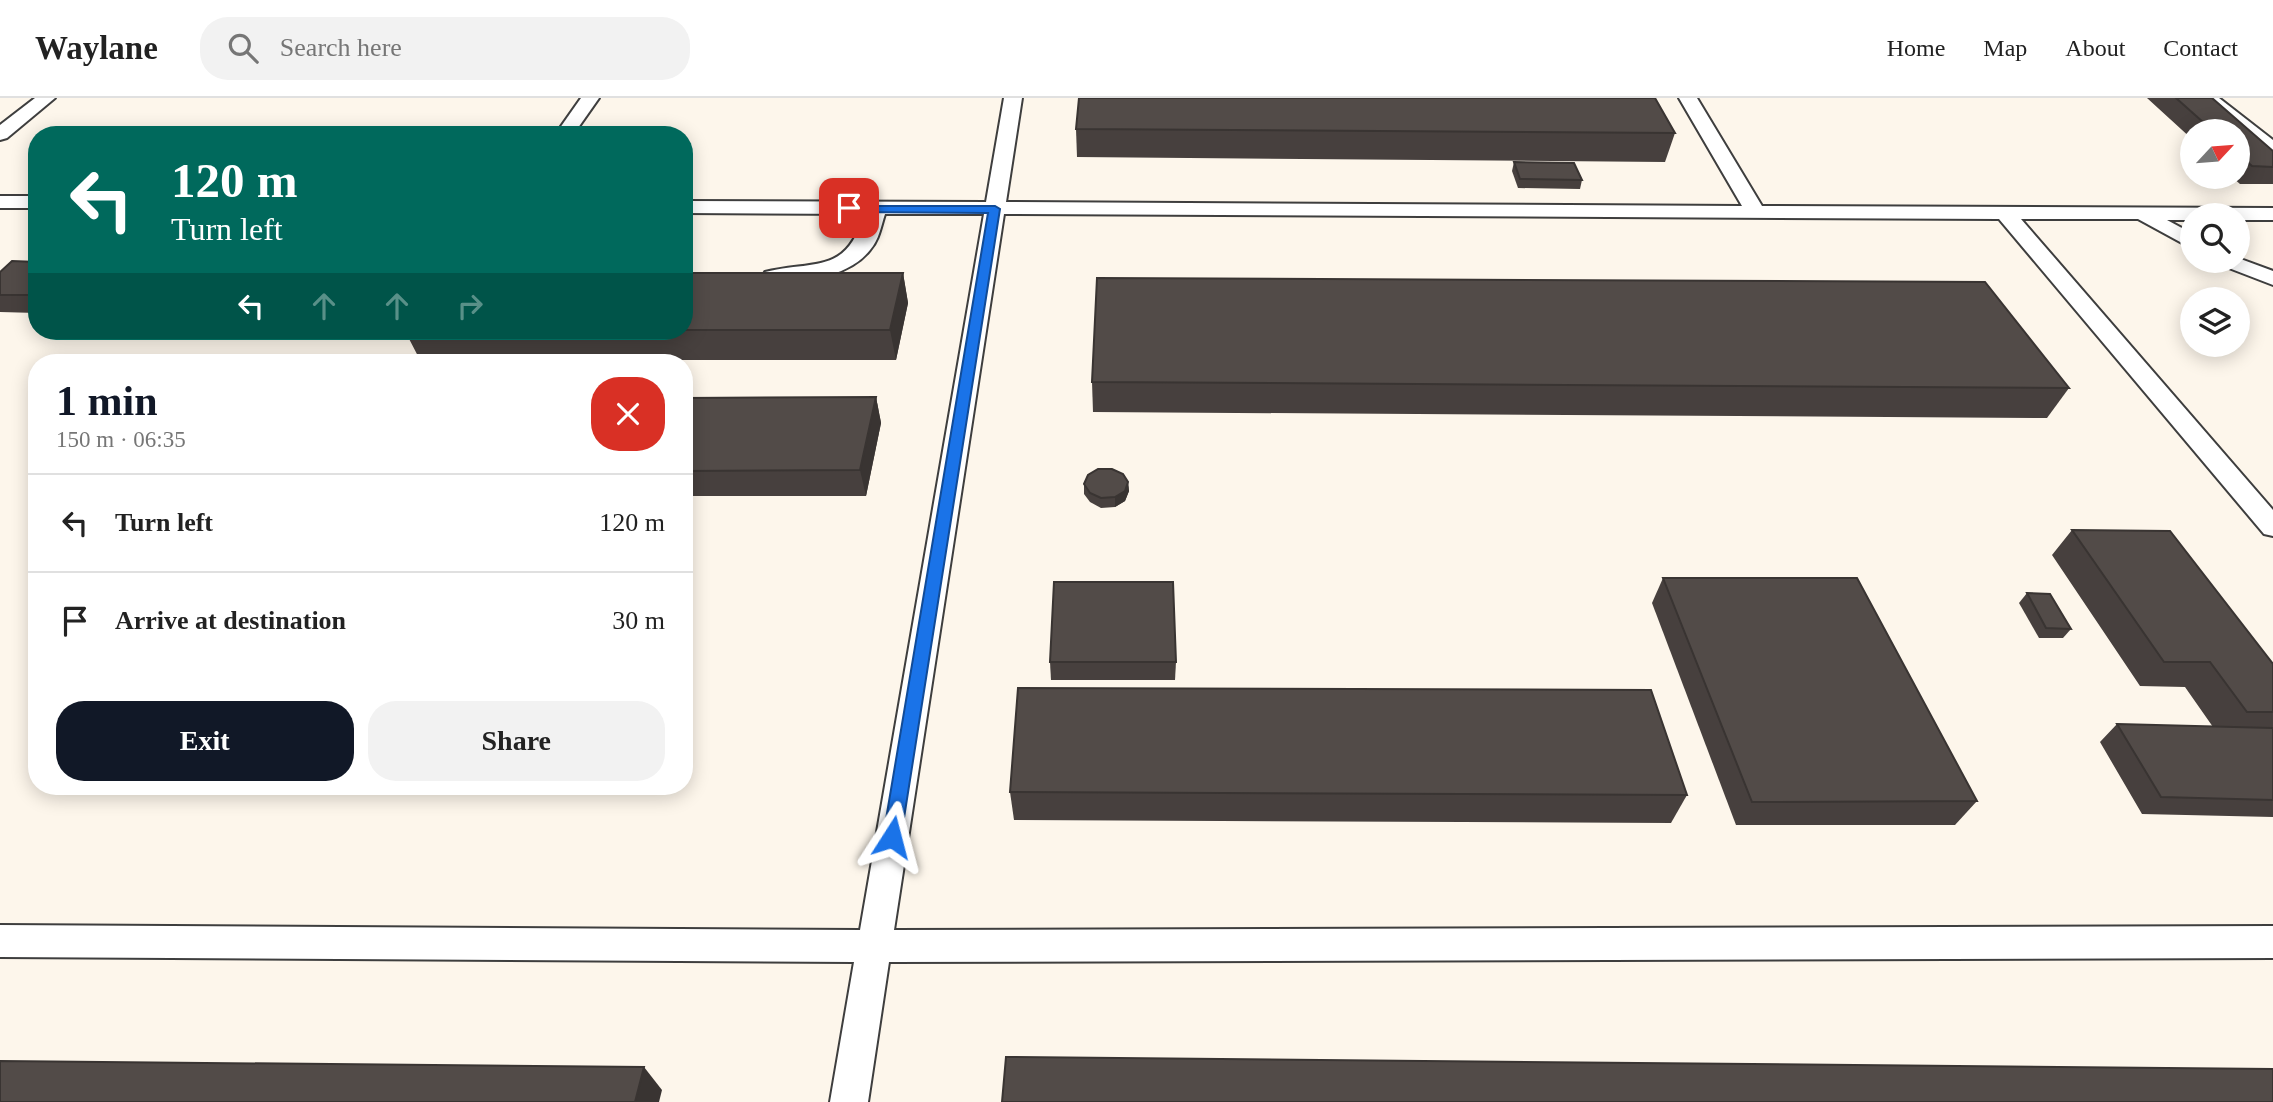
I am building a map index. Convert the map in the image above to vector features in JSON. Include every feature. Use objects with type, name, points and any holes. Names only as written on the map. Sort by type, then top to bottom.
[{"type":"lane","points":[[0,134],[46,98]]},
{"type":"lane","points":[[570,126],[590,98]]},
{"type":"lane","points":[[849,1102],[1013,98]]},
{"type":"lane","points":[[1688,98],[1756,213]]},
{"type":"lane","points":[[2208,98],[2273,149]]},
{"type":"lane","points":[[0,202],[28,202]]},
{"type":"lane","points":[[693,207],[2273,214]]},
{"type":"lane","points":[[750,277],[802,277],[835,264],[862,248],[876,209]]},
{"type":"lane","points":[[2006,214],[2273,527]]},
{"type":"lane","points":[[2143,214],[2180,235]]},
{"type":"lane","points":[[2250,270],[2273,279]]},
{"type":"lane","points":[[0,941],[874,946],[2273,942]]},
{"type":"building","points":[[1079,98],[1655,98],[1675,133],[1076,129]]},
{"type":"building","points":[[2176,98],[2212,98],[2236,119],[2200,119]]},
{"type":"building","points":[[2250,131],[2273,151],[2273,167],[2252,166]]},
{"type":"building","points":[[1514,162],[1574,163],[1582,180],[1520,179]]},
{"type":"building","points":[[12,261],[28,262],[28,295],[0,295],[0,272]]},
{"type":"building","points":[[693,273],[903,273],[890,330],[693,330]]},
{"type":"building","points":[[1097,278],[1985,282],[2069,388],[1092,382]]},
{"type":"building","points":[[876,397],[860,470],[693,471],[693,398]]},
{"type":"building","points":[[1098,469],[1112,469],[1123,474],[1128,482],[1125,491],[1115,497],[1101,498],[1090,493],[1084,484],[1088,475]]},
{"type":"building","points":[[2072,530],[2170,531],[2273,664],[2273,712],[2247,712],[2210,662],[2164,662]]},
{"type":"building","points":[[1663,578],[1857,578],[1977,801],[1752,802]]},
{"type":"building","points":[[1054,582],[1173,582],[1176,662],[1050,662]]},
{"type":"building","points":[[2027,593],[2050,594],[2071,629],[2046,628]]},
{"type":"building","points":[[1018,688],[1651,690],[1687,795],[1010,792]]},
{"type":"building","points":[[2117,724],[2273,728],[2273,800],[2161,797]]},
{"type":"building","points":[[1006,1057],[2273,1069],[2273,1102],[1002,1102]]},
{"type":"building","points":[[0,1061],[644,1067],[635,1102],[0,1102]]},
{"type":"route","points":[[849,208],[995,209],[892,837]]}]
